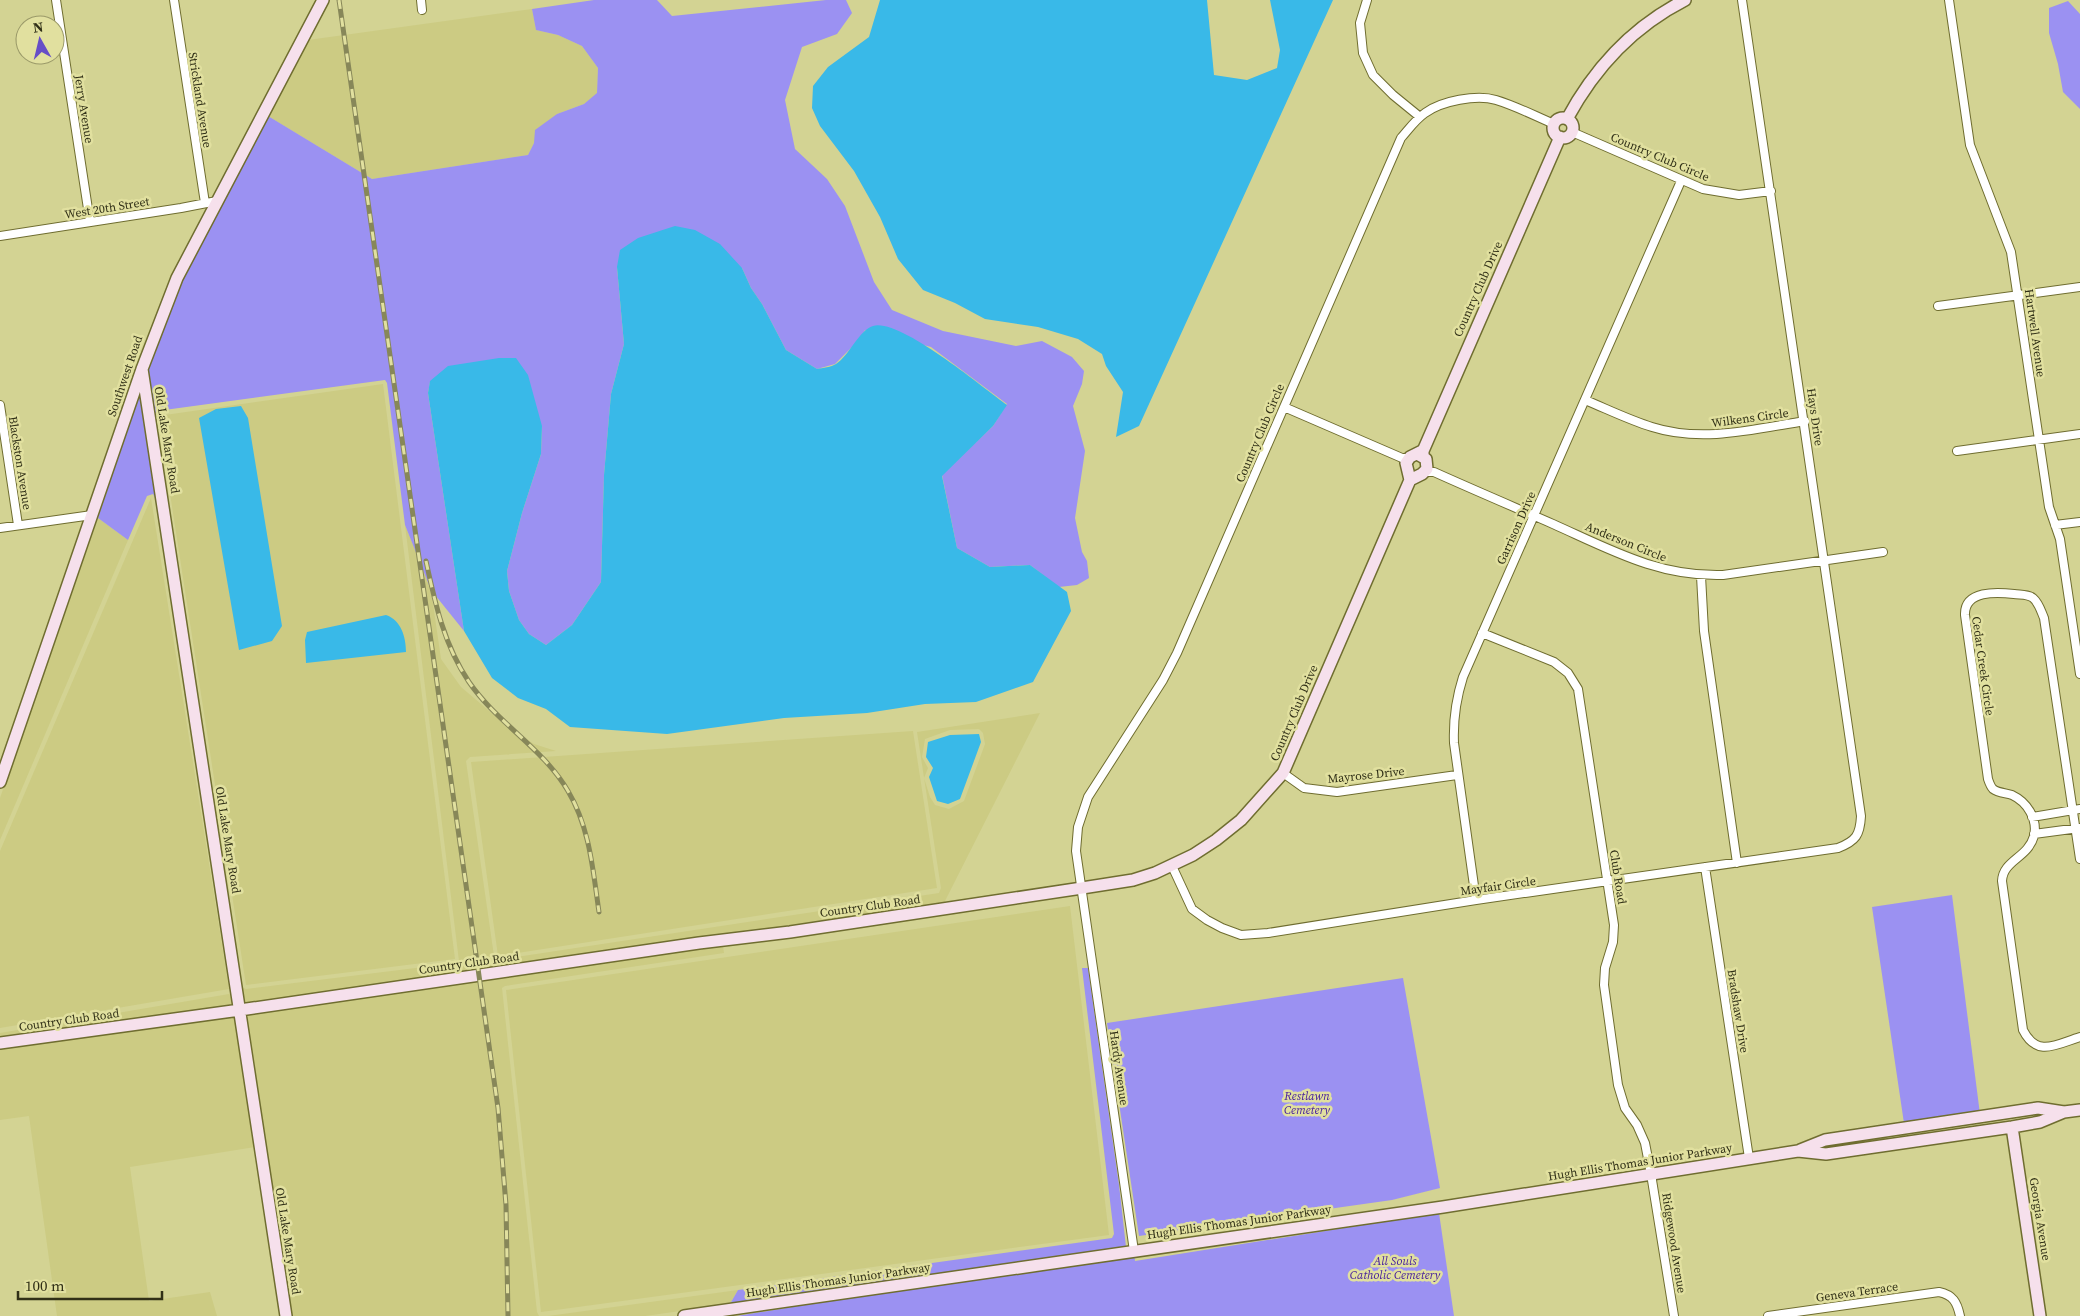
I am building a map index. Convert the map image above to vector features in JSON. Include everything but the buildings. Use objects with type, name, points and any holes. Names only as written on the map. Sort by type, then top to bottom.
[{"type":"street","name":"Jerry Avenue","points":[[56,0],[90,222]]},
{"type":"street","name":"Strickland Avenue","points":[[174,0],[205,203]]},
{"type":"street","name":"Southwest Road","points":[[0,782],[142,369],[177,278],[323,0]]},
{"type":"street","points":[[421,0],[422,10]]},
{"type":"street","points":[[1367,0],[1360,23],[1363,53],[1374,75],[1393,96],[1420,117]]},
{"type":"street","points":[[1567,119],[1584,90],[1619,46],[1650,20],[1685,0]]},
{"type":"street","name":"Hays Drive","points":[[1742,0],[1805,421],[1861,816],[1860,830],[1857,836]]},
{"type":"street","name":"Hartwell Avenue","points":[[1949,0],[1970,145],[2011,252],[2019,294],[2049,507],[2060,539],[2080,674]]},
{"type":"street","name":"Country Club Circle","points":[[1082,888],[1076,851],[1078,827],[1088,797],[1163,680],[1177,653],[1401,138],[1427,111],[1446,103],[1468,98],[1495,99],[1554,124]]},
{"type":"street","points":[[1560,119],[1567,119],[1573,126],[1572,132],[1568,137],[1560,137],[1554,132],[1554,124],[1560,119]]},
{"type":"street","name":"Country Club Circle","points":[[1572,132],[1681,181],[1722,193],[1739,195],[1771,191]]},
{"type":"street","name":"Country Club Drive","points":[[943,909],[1133,880],[1172,866],[1216,840],[1241,820],[1283,773],[1560,137]]},
{"type":"street","name":"Garrison Drive","points":[[1476,900],[1457,775],[1453,723],[1456,699],[1463,677],[1482,633],[1681,181]]},
{"type":"street","name":"West 20th Street","points":[[0,236],[217,201]]},
{"type":"street","points":[[1938,306],[2080,287]]},
{"type":"street","name":"Old Lake Mary Road","points":[[142,369],[286,1316]]},
{"type":"street","name":"Wilkens Circle","points":[[1585,400],[1653,428],[1678,433],[1707,435],[1805,421]]},
{"type":"street","name":"Blackston Avenue","points":[[0,404],[18,525]]},
{"type":"street","name":"Anderson Circle","points":[[1284,407],[1633,559],[1666,570],[1700,576],[1723,575],[1884,552]]},
{"type":"street","points":[[1957,451],[2080,434]]},
{"type":"street","points":[[0,528],[92,515]]},
{"type":"street","points":[[2055,525],[2080,522]]},
{"type":"street","points":[[1700,576],[1704,631],[1738,863]]},
{"type":"street","name":"Cedar Creek Circle","points":[[2032,816],[2023,801],[1993,789],[1988,779],[1964,608],[1969,601],[1980,595],[1994,592],[2031,596],[2038,603],[2044,618],[2076,810],[2080,859]]},
{"type":"street","name":"Club Road","points":[[1482,633],[1554,662],[1568,673],[1578,689],[1614,925],[1613,942],[1605,968],[1604,985],[1618,1085],[1625,1108],[1637,1125],[1644,1143],[1651,1174]]},
{"type":"street","name":"Mayrose Drive","points":[[1283,773],[1304,788],[1338,792],[1457,775]]},
{"type":"street","points":[[2076,810],[2032,816],[2034,834],[2024,854],[2005,868],[2002,881],[2023,1030],[2028,1039],[2038,1047],[2048,1047],[2080,1037]]},
{"type":"street","points":[[2034,834],[2077,828]]},
{"type":"street","name":"Mayfair Circle","points":[[1172,866],[1192,909],[1214,924],[1241,935],[1268,933],[1476,900],[1838,848],[1848,844],[1857,836]]},
{"type":"street","name":"Bradshaw Drive","points":[[1705,867],[1749,1158]]},
{"type":"street","name":"Hardy Avenue","points":[[1082,888],[1134,1251]]},
{"type":"street","name":"Country Club Road","points":[[0,1043],[943,909]]},
{"type":"street","name":"Hugh Ellis Thomas Junior Parkway","points":[[684,1316],[1444,1207],[1798,1151],[1825,1140],[1962,1119],[2038,1108],[2064,1112]]},
{"type":"street","name":"Hugh Ellis Thomas Junior Parkway","points":[[1798,1151],[1826,1154],[2012,1127],[2040,1122],[2064,1112],[2080,1110]]},
{"type":"street","name":"Georgia Avenue","points":[[2012,1127],[2040,1316]]},
{"type":"street","name":"Ridgewood Avenue","points":[[1651,1174],[1674,1316]]},
{"type":"street","name":"Geneva Terrace","points":[[1768,1316],[1817,1312],[1938,1292],[1950,1295],[1958,1305],[1960,1316]]},
{"type":"shaded area","points":[[532,9],[536,30],[558,35],[582,46],[598,68],[597,94],[584,104],[557,114],[534,143],[528,155],[372,179],[268,116],[308,40]]},
{"type":"shaded area","points":[[383,384],[455,959],[246,985],[158,416]]},
{"type":"shaded area","points":[[151,498],[229,989],[0,1028],[0,851]]},
{"type":"shaded area","points":[[98,518],[128,540],[0,840],[0,798]]},
{"type":"shaded area","points":[[405,525],[431,590],[441,659],[461,687],[513,731],[534,744],[556,751],[470,757],[466,761],[494,956],[497,960],[939,893],[941,888],[924,778],[917,732],[1040,713],[944,903],[244,1004],[242,987],[246,989],[456,963],[459,961]],"holes":[[[979,729],[983,733],[985,744],[964,801],[949,809],[935,805],[930,797],[924,778],[928,768],[922,757],[925,739],[950,730]]]},
{"type":"shaded area","points":[[913,731],[937,888],[498,956],[471,762]]},
{"type":"shaded area","points":[[1070,906],[1109,1235],[541,1312],[506,990]]},
{"type":"shaded area","points":[[723,946],[724,953],[505,986],[502,988],[537,1312],[539,1316],[291,1316],[246,1015]]},
{"type":"shaded area","points":[[232,992],[235,1006],[0,1038],[0,1033]]},
{"type":"shaded area","points":[[236,1017],[255,1147],[130,1167],[149,1301],[210,1292],[217,1316],[57,1316],[29,1116],[0,1120],[0,1049]]},
{"type":"shaded area","points":[[738,1290],[730,1304],[645,1316],[548,1316]]},
{"type":"green space","points":[[594,0],[657,0],[672,16],[826,0],[846,0],[852,13],[837,34],[802,47],[785,100],[795,149],[827,179],[845,206],[874,282],[892,310],[943,331],[1016,346],[1042,341],[1072,357],[1084,371],[1082,384],[1073,406],[1085,451],[1075,518],[1082,552],[1087,561],[1089,578],[1077,585],[1059,587],[1030,565],[990,567],[957,548],[942,475],[993,426],[1007,404],[931,347],[865,330],[858,341],[835,364],[817,369],[786,350],[762,304],[751,288],[742,268],[617,267],[624,344],[611,394],[604,475],[601,582],[572,625],[546,645],[529,634],[519,620],[509,591],[507,571],[522,513],[541,454],[542,426],[430,382],[428,393],[464,631],[431,590],[405,525],[387,383],[385,380],[157,411],[154,415],[147,371],[181,281],[268,116],[372,179],[528,155],[534,143],[535,130],[557,114],[584,104],[597,93],[598,68],[582,46],[558,35],[536,30],[532,9]]},
{"type":"green space","points":[[2068,1],[2080,14],[2080,109],[2063,92],[2058,64],[2049,33],[2049,8]]},
{"type":"green space","points":[[140,391],[167,569],[153,494],[147,496],[128,540],[98,518]]},
{"type":"green space","points":[[1952,895],[1981,1122],[1905,1130],[1872,907]]},
{"type":"green space","points":[[1082,968],[1088,968],[1126,1247],[730,1304],[738,1290],[1112,1238],[1114,1234]]},
{"type":"green space","name":"Restlawn Cemetery","points":[[1403,978],[1440,1188],[1392,1200],[1139,1236],[1107,1023]]},
{"type":"green space","name":"All Souls Catholic Cemetery","points":[[1439,1213],[1454,1316],[737,1316],[1134,1251],[1135,1261]]},
{"type":"water","points":[[880,0],[1207,0],[1214,75],[1247,80],[1277,68],[1280,50],[1270,0],[1333,0],[1139,426],[1116,437],[1123,392],[1106,366],[1102,354],[1078,339],[1038,327],[985,319],[955,303],[923,290],[898,259],[880,217],[854,171],[820,126],[812,108],[813,86],[828,67],[869,37]]},
{"type":"water","points":[[675,226],[695,230],[720,244],[742,268],[751,288],[762,304],[786,350],[817,369],[832,366],[841,360],[868,328],[886,326],[921,343],[941,356],[1007,405],[993,426],[942,476],[957,548],[990,567],[1030,565],[1067,592],[1071,611],[1033,682],[976,702],[925,704],[867,713],[784,718],[667,734],[570,727],[546,709],[518,698],[492,678],[464,631],[428,393],[430,381],[448,366],[499,358],[516,358],[528,375],[542,426],[541,454],[522,513],[507,571],[509,591],[519,620],[529,634],[546,645],[572,625],[601,582],[604,475],[611,394],[624,344],[617,267],[620,250],[638,238]]},
{"type":"water","points":[[241,406],[248,418],[282,626],[272,641],[239,650],[199,418],[216,409]]},
{"type":"water","points":[[386,615],[391,617],[402,630],[406,652],[306,663],[305,640],[307,632]]},
{"type":"water","points":[[979,734],[981,742],[960,799],[948,804],[937,801],[929,777],[933,768],[926,757],[928,742],[950,735]]},
{"type":"railway","points":[[339,0],[498,1108],[506,1205],[508,1316]]},
{"type":"railway","points":[[426,561],[441,623],[460,668],[480,697],[533,748],[558,776],[575,805],[590,850],[599,912]]}]
